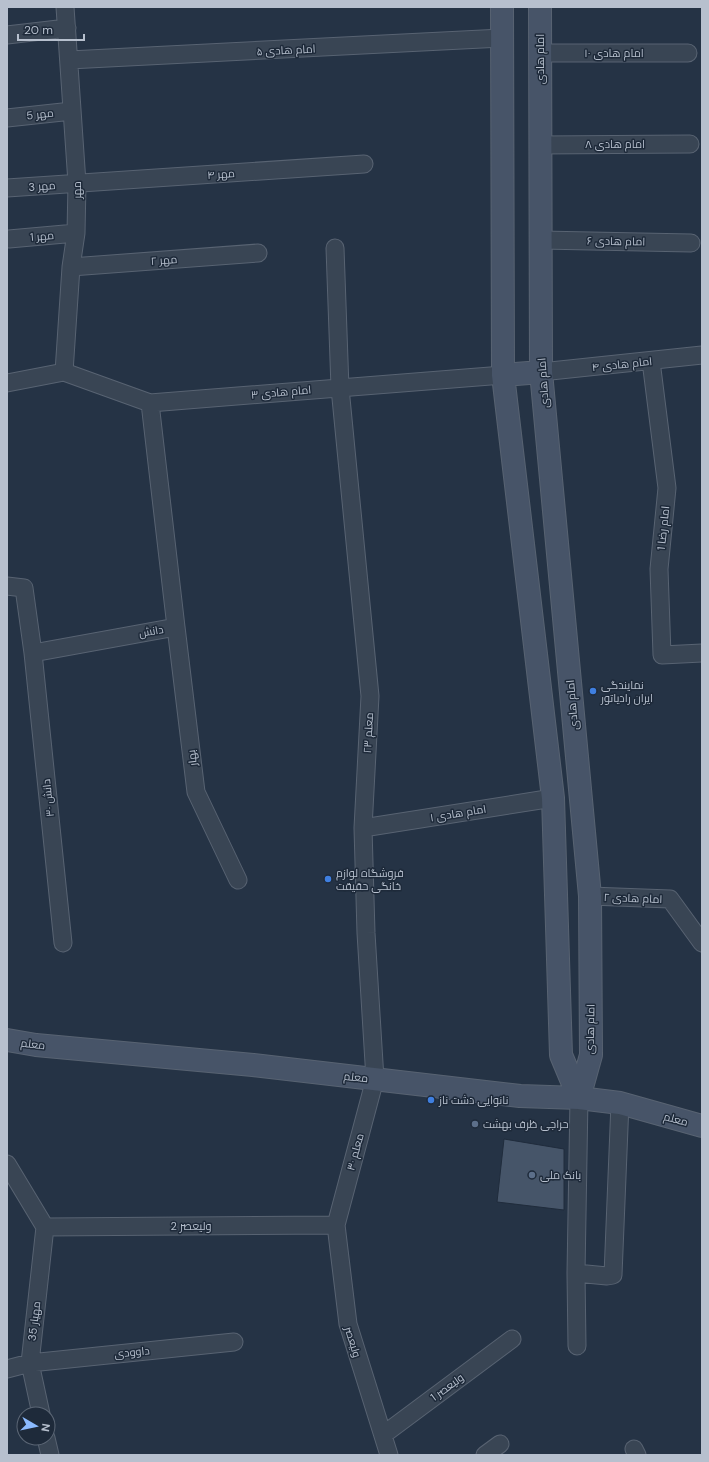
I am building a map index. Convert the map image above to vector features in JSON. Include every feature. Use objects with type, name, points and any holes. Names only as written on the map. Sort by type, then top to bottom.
[{"type":"main road","points":[[502,7],[503,374],[554,798],[561,1055],[579,1098]]},
{"type":"main road","name":"امام هادی","points":[[540,7],[541,372],[590,896],[591,1055],[579,1098]]},
{"type":"main road","points":[[503,374],[541,372]]},
{"type":"main road","name":"معلم","points":[[7,1040],[36,1045],[253,1065],[520,1096],[579,1098],[620,1103],[702,1126]]},
{"type":"street","name":"مهر","points":[[64,372],[71,267],[76,233],[77,183],[65,7]]},
{"type":"street","points":[[7,35],[67,28]]},
{"type":"street","name":"امام هادی ۵","points":[[69,60],[502,38]]},
{"type":"street","name":"امام هادی ۱۰","points":[[540,53],[688,53]]},
{"type":"street","name":"مهر 5","points":[[7,118],[72,111]]},
{"type":"street","name":"امام هادی ۸","points":[[540,145],[690,144]]},
{"type":"street","name":"مهر ۴","points":[[77,183],[364,164]]},
{"type":"street","name":"مهر 3","points":[[7,188],[77,183]]},
{"type":"street","name":"مهر 1","points":[[9,239],[76,233]]},
{"type":"street","name":"امام هادی ۶","points":[[541,240],[691,243]]},
{"type":"street","name":"معلم ۲۳","points":[[335,248],[340,388],[370,696],[363,828],[366,933],[375,1079]]},
{"type":"street","name":"مهر ۲","points":[[71,267],[258,253]]},
{"type":"street","name":"امام هادی ۴","points":[[541,372],[702,355]]},
{"type":"street","name":"امام رضا 1","points":[[651,361],[667,488],[659,569],[662,655],[702,653]]},
{"type":"street","points":[[7,383],[64,372]]},
{"type":"street","name":"امام هادی ٣","points":[[64,372],[150,403],[503,374]]},
{"type":"street","name":"دانش","points":[[32,653],[176,627],[150,403]]},
{"type":"street","points":[[7,586],[24,588],[32,653]]},
{"type":"street","name":"بهار","points":[[176,627],[196,792],[238,880]]},
{"type":"street","name":"دانش ۳۰","points":[[32,653],[63,943]]},
{"type":"street","name":"امام هادی ١","points":[[363,828],[554,798]]},
{"type":"street","name":"امام هادی ٢","points":[[590,896],[670,899],[702,943]]},
{"type":"street","name":"معلم ۳۰","points":[[336,1225],[375,1079]]},
{"type":"street","points":[[577,1346],[576,1272],[579,1098]]},
{"type":"street","points":[[576,1272],[607,1276],[613,1275],[620,1103]]},
{"type":"street","points":[[7,1164],[45,1227]]},
{"type":"street","name":"ولیعصر 2","points":[[45,1227],[336,1225]]},
{"type":"street","name":"ولیعصر","points":[[336,1225],[348,1324],[389,1455]]},
{"type":"street","name":"مهیار 35","points":[[39,1406],[30,1363],[45,1227]]},
{"type":"street","name":"ولیعصر 1","points":[[383,1435],[512,1339]]},
{"type":"street","name":"داوودی","points":[[7,1369],[30,1363],[234,1342]]},
{"type":"street","points":[[486,1455],[500,1444]]},
{"type":"building","name":"بانک ملی","points":[[504,1139],[564,1149],[564,1210],[497,1202]]},
{"type":"place","name":"نمایندگی ایران رادیاتور","points":[[593,691]]},
{"type":"place","name":"فروشگاه لوازم خانگی حقیقت","points":[[328,879]]},
{"type":"place","name":"نانوایی دشت ناز","points":[[431,1100]]},
{"type":"place","name":"حراجی ظرف بهشت","points":[[475,1124]]},
{"type":"place","name":"بانک ملی","points":[[532,1175]]}]
